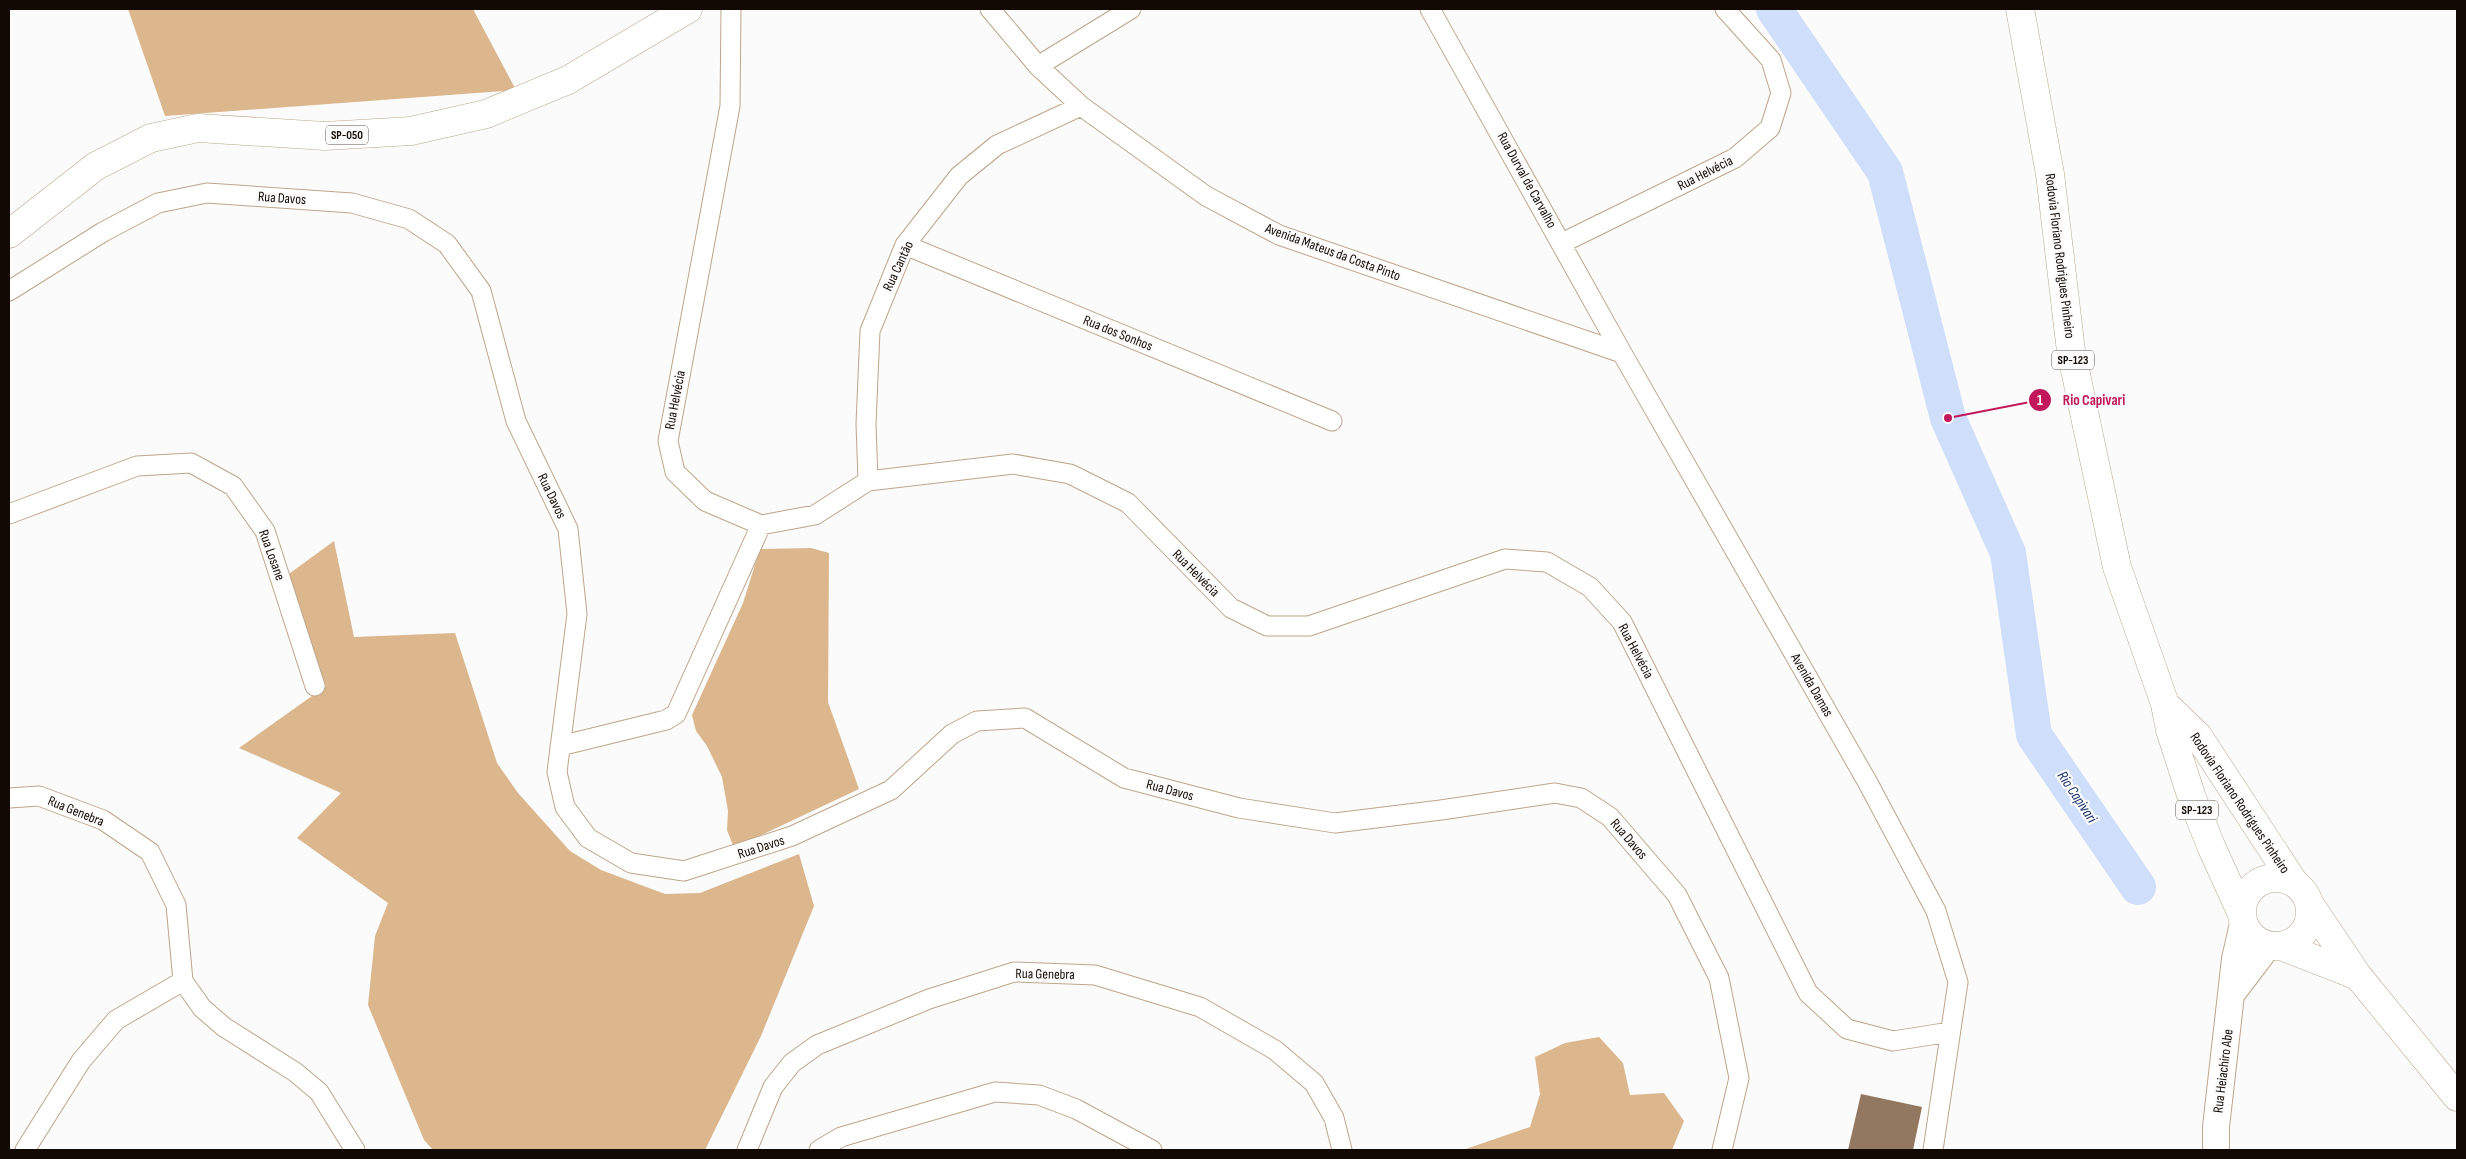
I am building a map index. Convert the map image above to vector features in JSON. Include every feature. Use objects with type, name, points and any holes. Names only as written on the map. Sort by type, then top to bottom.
[{"type":"main road","name":"SP-050","points":[[9,234],[96,166],[151,138],[198,128],[325,136],[411,131],[486,114],[568,80],[688,9]]},
{"type":"main road","name":"Rodovia Floriano Rodrigues Pinheiro","points":[[2020,9],[2050,174],[2071,351],[2117,567],[2165,704],[2170,730],[2192,798],[2242,918]]},
{"type":"main road","name":"Rodovia Floriano Rodrigues Pinheiro","points":[[2165,704],[2198,736],[2293,881]]},
{"type":"main road","points":[[2242,918],[2243,900],[2249,890],[2258,882],[2269,878],[2281,877],[2293,881]]},
{"type":"main road","name":"SP-123","points":[[2293,881],[2303,890],[2309,903],[2358,976],[2457,1097]]},
{"type":"main road","points":[[2274,946],[2294,941],[2305,931],[2310,917],[2309,903]]},
{"type":"main road","name":"SP-123","points":[[2242,918],[2252,938],[2358,976]]},
{"type":"street","name":"Avenida Mateus da Costa Pinto","points":[[990,9],[1038,66],[1081,106],[1206,196],[1279,235],[1622,353]]},
{"type":"street","points":[[1038,66],[1131,9]]},
{"type":"street","name":"Rua Durval de Carvalho","points":[[1430,9],[1622,353]]},
{"type":"street","name":"Rua Helvécia","points":[[1562,243],[1735,158],[1770,128],[1781,94],[1771,60],[1725,9]]},
{"type":"street","name":"Rua Helvécia","points":[[735,11],[730,106],[668,441],[675,472],[705,501],[761,525],[815,515],[868,481],[1013,464],[1070,474],[1128,504],[1231,608],[1267,626],[1309,626],[1504,558],[1548,562],[1590,587],[1622,622],[1808,993],[1847,1029],[1894,1041],[1950,1032]]},
{"type":"street","name":"Rua Cantão","points":[[868,481],[866,424],[870,331],[905,244],[959,176],[996,145],[1081,106]]},
{"type":"street","name":"Rua Davos","points":[[9,291],[103,232],[158,203],[207,193],[352,203],[410,219],[447,244],[481,291],[516,421],[568,529],[577,614],[556,772],[566,807],[588,838],[631,863],[684,871],[792,836],[892,790],[952,734],[977,721],[1024,718],[1124,778],[1239,808],[1335,823],[1441,810],[1554,793],[1581,798],[1610,816],[1677,894],[1719,978],[1739,1078],[1722,1150]]},
{"type":"street","name":"Rua dos Sonhos","points":[[905,244],[1332,421]]},
{"type":"street","name":"Avenida Damas","points":[[1622,353],[1868,783],[1936,911],[1958,982],[1933,1150]]},
{"type":"street","name":"Rua Losane","points":[[9,514],[137,466],[191,463],[233,486],[265,530],[315,686]]},
{"type":"street","points":[[560,746],[666,720],[676,714],[761,525]]},
{"type":"street","name":"Rua Genebra","points":[[9,798],[39,796],[103,820],[150,852],[176,905],[184,981],[202,1008],[224,1027],[295,1072],[319,1092],[355,1150]]},
{"type":"street","name":"Rua Heiachiro Abe","points":[[2216,1150],[2216,1127],[2242,918]]},
{"type":"street","name":"Rua Heiachiro Abe","points":[[2233,993],[2274,946]]},
{"type":"street","name":"Rua Genebra","points":[[748,1150],[773,1087],[792,1063],[817,1045],[929,999],[1014,972],[1094,975],[1200,1007],[1275,1050],[1314,1083],[1334,1118],[1342,1150]]},
{"type":"street","points":[[25,1150],[81,1061],[116,1020],[184,981]]},
{"type":"street","points":[[819,1150],[841,1137],[995,1092],[1040,1095],[1076,1109],[1152,1150]]},
{"type":"shaded area","points":[[128,9],[473,9],[516,90],[165,116]]},
{"type":"shaded area","points":[[334,541],[354,637],[455,633],[497,763],[518,793],[570,851],[601,870],[665,894],[700,893],[799,854],[814,906],[761,1036],[705,1150],[433,1150],[424,1140],[368,1005],[375,936],[388,903],[297,838],[341,793],[239,748],[326,686],[286,576]]},
{"type":"shaded area","points":[[811,548],[829,553],[828,702],[859,789],[734,848],[727,830],[728,811],[722,777],[707,746],[696,731],[692,715],[743,603],[760,549]]},
{"type":"shaded area","points":[[1599,1037],[1623,1063],[1630,1095],[1664,1093],[1684,1121],[1672,1150],[1463,1150],[1530,1127],[1540,1094],[1535,1057],[1565,1043]]},
{"type":"building","points":[[1861,1094],[1922,1107],[1913,1150],[1848,1150]]},
{"type":"waterway","name":"Rio Capivari","points":[[1774,9],[1885,172],[1948,418],[2008,553],[2034,735],[2138,887]]},
{"type":"place","name":"Rio Capivari","points":[[1948,418]]}]
